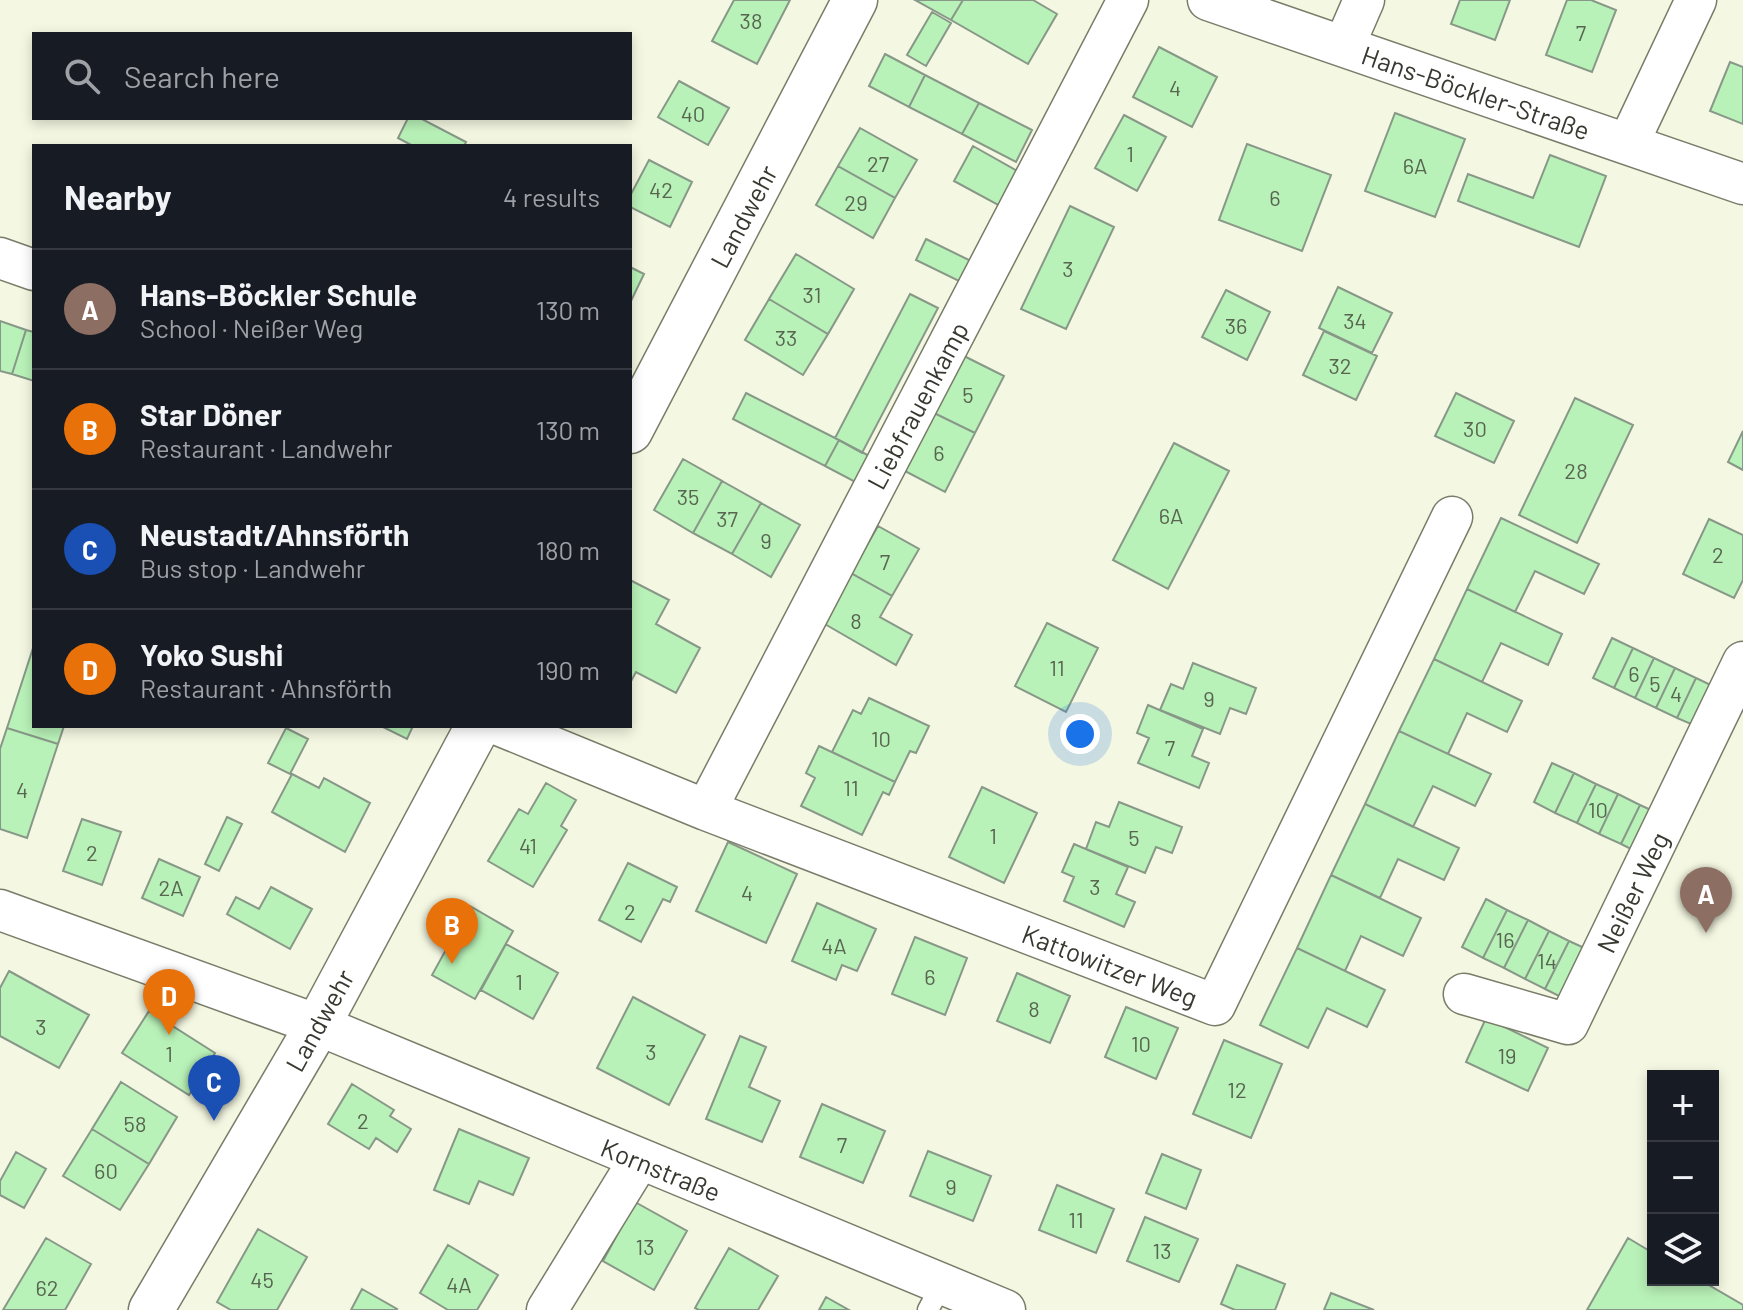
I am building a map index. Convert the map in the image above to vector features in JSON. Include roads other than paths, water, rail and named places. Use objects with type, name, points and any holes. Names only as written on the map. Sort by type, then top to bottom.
[{"type":"street","name":"Landwehr","points":[[632,427],[855,0]]},
{"type":"street","name":"Liebfrauenkamp","points":[[706,810],[1128,0]]},
{"type":"street","name":"Hans-Böckler-Straße","points":[[1208,0],[1743,184]]},
{"type":"street","points":[[1344,46],[1364,0]]},
{"type":"street","points":[[1628,144],[1696,0]]},
{"type":"street","points":[[0,258],[32,269]]},
{"type":"street","name":"Kattowitzer Weg","points":[[506,728],[706,810],[1215,1005],[1452,517]]},
{"type":"street","name":"Neißer Weg","points":[[1464,994],[1568,1024],[1743,662]]},
{"type":"street","name":"Landwehr","points":[[151,1310],[318,1025],[477,728]]},
{"type":"street","name":"Kornstraße","points":[[0,910],[318,1025],[639,1160],[935,1297],[1005,1310]]},
{"type":"street","points":[[547,1310],[639,1160]]},
{"type":"place","name":"Hans-Böckler Schule","points":[[1706,933]]},
{"type":"place","name":"Star Döner","points":[[452,964]]},
{"type":"place","name":"Yoko Sushi","points":[[169,1035]]},
{"type":"place","name":"Neustadt/Ahnsförth","points":[[214,1121]]}]
